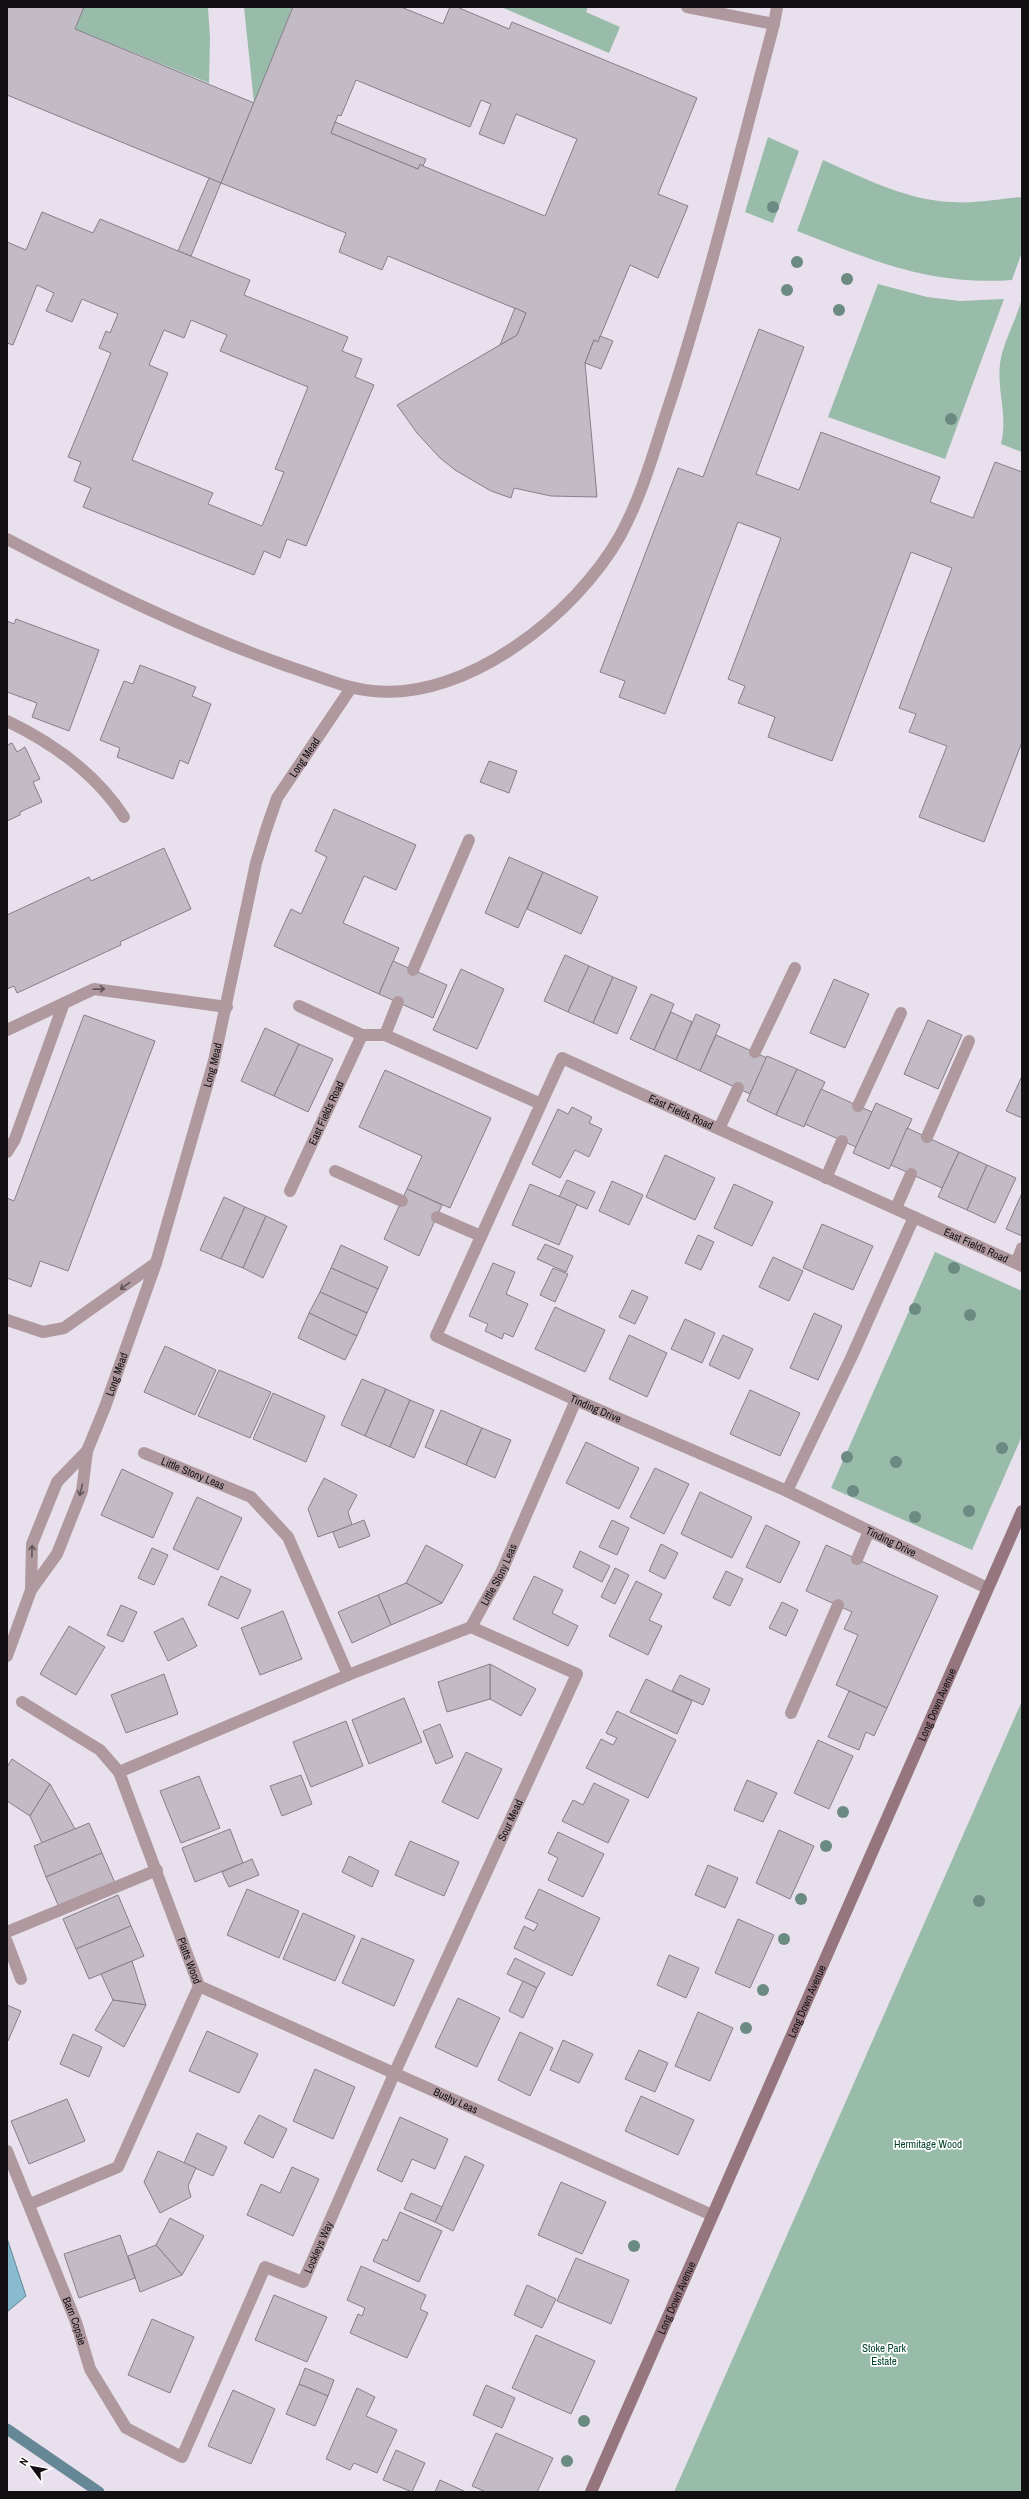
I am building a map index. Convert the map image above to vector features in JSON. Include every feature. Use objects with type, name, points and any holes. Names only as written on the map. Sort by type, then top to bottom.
[{"type":"street","points":[[687,7],[774,24]]},
{"type":"street","points":[[7,539],[108,591],[237,649],[351,688],[377,692],[425,688],[458,679],[475,671],[533,632],[566,603],[606,558],[631,514],[644,481],[683,361],[734,176],[774,24],[777,7]]},
{"type":"street","name":"Long Mead","points":[[7,1656],[31,1590],[57,1554],[82,1491],[87,1451],[105,1407],[156,1263],[197,1126],[227,1007],[256,863],[277,798],[351,688]]},
{"type":"street","points":[[7,721],[37,737],[84,770],[110,795],[124,816]]},
{"type":"street","points":[[413,970],[469,840]]},
{"type":"street","points":[[755,1052],[795,968]]},
{"type":"street","points":[[7,1030],[85,992],[104,988],[227,1007]]},
{"type":"street","points":[[385,1035],[398,1002]]},
{"type":"street","points":[[7,1152],[15,1140],[64,1003]]},
{"type":"street","points":[[299,1006],[362,1035],[385,1035],[541,1104]]},
{"type":"street","points":[[858,1106],[901,1013]]},
{"type":"street","name":"East Fields Road","points":[[290,1191],[362,1035]]},
{"type":"street","points":[[927,1137],[969,1041]]},
{"type":"street","name":"East Fields Road","points":[[541,1104],[562,1058],[1019,1264]]},
{"type":"street","points":[[719,1129],[738,1088]]},
{"type":"street","name":"Tinding Drive","points":[[541,1104],[436,1336],[576,1400],[787,1491],[987,1588]]},
{"type":"street","points":[[826,1178],[842,1141]]},
{"type":"street","points":[[335,1171],[402,1201]]},
{"type":"street","points":[[896,1208],[911,1174]]},
{"type":"street","points":[[437,1217],[481,1236]]},
{"type":"street","points":[[787,1491],[852,1356],[914,1217]]},
{"type":"street","points":[[1019,1264],[1022,1248]]},
{"type":"street","points":[[7,1320],[44,1332],[64,1328],[156,1263]]},
{"type":"street","name":"Little Stony Leas","points":[[471,1627],[501,1573],[576,1400]]},
{"type":"street","name":"Long Mead","points":[[31,1590],[32,1544],[57,1482],[87,1451]]},
{"type":"street","name":"Little Stony Leas","points":[[144,1453],[251,1498],[288,1537],[348,1675]]},
{"type":"street","name":"Long Down Avenue","points":[[591,2492],[1022,1511]]},
{"type":"street","points":[[857,1559],[869,1531]]},
{"type":"street","points":[[791,1712],[838,1605]]},
{"type":"street","points":[[118,1772],[348,1675],[471,1627]]},
{"type":"street","name":"Sour Mead","points":[[395,2072],[577,1674],[471,1627]]},
{"type":"street","name":"Platts Wood","points":[[22,1702],[100,1750],[118,1772],[157,1870],[199,1986],[118,2167],[30,2204]]},
{"type":"street","points":[[7,1932],[157,1870]]},
{"type":"street","points":[[7,1942],[21,1979]]},
{"type":"street","name":"Bushy Leas","points":[[199,1986],[395,2072],[712,2215]]},
{"type":"street","name":"Lockleys Way","points":[[182,2457],[265,2267],[303,2282],[395,2072]]},
{"type":"street","name":"Barn Copsie","points":[[7,2152],[30,2204],[76,2322],[90,2369],[126,2428],[182,2457]]},
{"type":"green space","points":[[84,7],[208,7],[210,38],[209,83],[75,29]]},
{"type":"green space","points":[[244,7],[293,7],[254,103]]},
{"type":"green space","points":[[501,7],[588,7],[586,12],[620,27],[609,53]]},
{"type":"green space","points":[[768,137],[799,151],[773,223],[745,212]]},
{"type":"green space","points":[[823,160],[870,181],[902,193],[934,200],[969,202],[1022,197],[1022,252],[1012,280],[982,281],[927,275],[876,261],[797,231]]},
{"type":"green space","points":[[878,284],[927,297],[960,301],[1004,299],[945,459],[828,417]]},
{"type":"green space","points":[[1022,297],[1022,452],[1001,444],[1003,433],[1003,414],[999,375],[1004,347]]},
{"type":"green space","points":[[935,1252],[1022,1291],[1022,1436],[972,1550],[831,1488]]},
{"type":"green space","name":"Stoke Park Estate","points":[[1022,1701],[1022,2492],[674,2492]]},
{"type":"water","points":[[7,2238],[26,2296],[7,2312]]},
{"type":"building","points":[[7,7],[84,7],[75,29],[254,103],[221,183],[7,95]]},
{"type":"building","points":[[293,7],[401,7],[443,24],[450,7],[457,7],[509,29],[512,22],[697,98],[658,194],[688,206],[658,278],[630,265],[598,342],[594,340],[585,363],[597,497],[551,496],[514,488],[511,498],[491,491],[455,470],[439,457],[417,433],[397,405],[517,335],[526,313],[388,256],[382,270],[339,252],[346,233],[221,183]],"holes":[[[356,80],[470,127],[481,100],[491,104],[479,134],[504,144],[516,114],[577,139],[545,216],[420,164],[418,169],[331,133],[338,115],[341,116]]]},
{"type":"building","points":[[335,122],[426,159],[423,166],[420,164],[418,169],[331,133]]},
{"type":"building","points":[[209,178],[221,183],[191,256],[178,251]]},
{"type":"building","points":[[42,212],[93,233],[100,219],[250,280],[244,295],[348,337],[342,351],[362,359],[355,377],[374,385],[306,546],[287,539],[280,558],[264,551],[254,575],[83,507],[91,488],[74,481],[81,462],[68,457],[111,353],[99,348],[106,331],[110,333],[118,314],[82,299],[72,322],[46,311],[54,293],[37,285],[13,345],[7,343],[7,242],[26,250]],"holes":[[[191,320],[227,335],[220,351],[308,387],[275,469],[284,472],[262,526],[208,504],[213,493],[132,460],[168,373],[149,365],[164,330],[184,338]]]},
{"type":"building","points":[[515,308],[526,313],[517,335],[500,345]]},
{"type":"building","points":[[759,329],[804,347],[756,474],[799,490],[821,432],[940,477],[930,502],[973,518],[995,462],[1022,472],[1022,742],[984,842],[919,817],[947,746],[909,732],[916,714],[899,708],[952,568],[911,552],[832,761],[768,737],[775,717],[738,703],[745,686],[728,679],[781,538],[738,522],[665,714],[619,697],[625,681],[600,672],[678,468],[703,477]]},
{"type":"building","points":[[600,336],[613,341],[601,369],[585,363],[594,340],[598,342]]},
{"type":"building","points":[[16,619],[99,650],[69,731],[32,717],[37,703],[7,692],[7,621],[14,624]]},
{"type":"building","points":[[140,665],[196,687],[192,696],[211,704],[188,764],[180,760],[173,779],[117,757],[120,748],[100,740],[124,681],[133,684]]},
{"type":"building","points":[[12,743],[17,752],[25,747],[40,779],[33,782],[42,802],[20,812],[20,815],[7,821],[7,745]]},
{"type":"building","points":[[489,761],[517,771],[509,793],[480,782]]},
{"type":"building","points":[[334,809],[416,845],[396,890],[364,876],[343,923],[399,948],[379,994],[274,946],[291,909],[301,914],[327,857],[315,851]]},
{"type":"building","points":[[164,848],[191,909],[120,942],[121,945],[17,993],[14,986],[7,989],[7,915],[89,877],[91,881]]},
{"type":"building","points":[[509,857],[543,872],[518,928],[485,913]]},
{"type":"building","points":[[543,872],[598,897],[581,934],[527,909]]},
{"type":"building","points":[[565,955],[589,966],[568,1012],[544,1001]]},
{"type":"building","points":[[393,961],[447,985],[433,1018],[379,994]]},
{"type":"building","points":[[589,966],[613,977],[593,1023],[568,1012]]},
{"type":"building","points":[[461,969],[504,989],[477,1049],[433,1030]]},
{"type":"building","points":[[613,977],[637,987],[617,1034],[593,1023]]},
{"type":"building","points":[[834,979],[869,994],[845,1048],[810,1033]]},
{"type":"building","points":[[651,994],[674,1004],[654,1050],[630,1039]]},
{"type":"building","points":[[671,1012],[692,1022],[676,1060],[654,1050]]},
{"type":"building","points":[[696,1014],[720,1025],[700,1071],[676,1060]]},
{"type":"building","points":[[84,1015],[155,1041],[68,1271],[40,1261],[31,1287],[7,1278],[7,1198],[14,1201]]},
{"type":"building","points":[[928,1020],[962,1035],[938,1089],[904,1074]]},
{"type":"building","points":[[265,1028],[299,1044],[274,1096],[241,1081]]},
{"type":"building","points":[[716,1035],[767,1058],[750,1094],[700,1071]]},
{"type":"building","points":[[299,1044],[333,1059],[308,1112],[274,1096]]},
{"type":"building","points":[[767,1056],[797,1069],[776,1115],[747,1101]]},
{"type":"building","points":[[797,1069],[825,1082],[804,1127],[776,1115]]},
{"type":"building","points":[[385,1070],[491,1118],[450,1208],[407,1189],[422,1156],[359,1127]]},
{"type":"building","points":[[1022,1076],[1022,1118],[1006,1111]]},
{"type":"building","points":[[821,1089],[872,1112],[856,1147],[805,1124]]},
{"type":"building","points":[[876,1103],[912,1119],[889,1169],[853,1153]]},
{"type":"building","points":[[572,1107],[592,1117],[589,1123],[602,1129],[589,1157],[575,1150],[560,1178],[532,1164],[558,1109],[568,1114]]},
{"type":"building","points":[[907,1128],[959,1152],[942,1188],[891,1165]]},
{"type":"building","points":[[959,1152],[987,1165],[967,1210],[938,1197]]},
{"type":"building","points":[[665,1155],[715,1178],[695,1220],[646,1197]]},
{"type":"building","points":[[987,1165],[1016,1178],[995,1223],[967,1210]]},
{"type":"building","points":[[567,1180],[595,1192],[587,1209],[559,1197]]},
{"type":"building","points":[[612,1181],[643,1195],[629,1225],[599,1211]]},
{"type":"building","points":[[530,1184],[577,1204],[559,1245],[512,1225]]},
{"type":"building","points":[[734,1184],[773,1202],[752,1246],[714,1228]]},
{"type":"building","points":[[407,1189],[442,1205],[419,1256],[384,1239]]},
{"type":"building","points":[[1022,1193],[1022,1236],[1006,1229]]},
{"type":"building","points":[[224,1197],[245,1207],[221,1259],[200,1250]]},
{"type":"building","points":[[245,1207],[266,1216],[243,1268],[221,1259]]},
{"type":"building","points":[[266,1216],[287,1226],[263,1278],[243,1268]]},
{"type":"building","points":[[822,1224],[873,1246],[853,1290],[803,1268]]},
{"type":"building","points":[[698,1235],[714,1242],[701,1270],[685,1263]]},
{"type":"building","points":[[545,1244],[573,1256],[566,1272],[537,1259]]},
{"type":"building","points":[[341,1245],[388,1267],[378,1289],[331,1268]]},
{"type":"building","points":[[773,1257],[803,1271],[789,1301],[759,1287]]},
{"type":"building","points":[[493,1263],[515,1272],[506,1294],[528,1304],[513,1337],[504,1333],[502,1339],[485,1331],[488,1324],[469,1316]]},
{"type":"building","points":[[331,1268],[378,1289],[367,1313],[320,1292]]},
{"type":"building","points":[[553,1268],[568,1274],[555,1302],[540,1295]]},
{"type":"building","points":[[632,1290],[648,1297],[635,1324],[619,1317]]},
{"type":"building","points":[[320,1292],[367,1313],[357,1336],[309,1313]]},
{"type":"building","points":[[555,1307],[605,1330],[585,1372],[535,1349]]},
{"type":"building","points":[[309,1313],[357,1336],[345,1360],[298,1338]]},
{"type":"building","points":[[814,1313],[842,1326],[818,1380],[790,1368]]},
{"type":"building","points":[[685,1319],[715,1333],[702,1363],[671,1349]]},
{"type":"building","points":[[629,1335],[667,1353],[647,1397],[609,1379]]},
{"type":"building","points":[[723,1335],[753,1349],[739,1379],[709,1365]]},
{"type":"building","points":[[165,1346],[216,1370],[195,1415],[144,1392]]},
{"type":"building","points":[[219,1370],[271,1392],[250,1438],[198,1416]]},
{"type":"building","points":[[362,1379],[386,1389],[365,1436],[341,1425]]},
{"type":"building","points":[[386,1389],[410,1400],[390,1447],[365,1436]]},
{"type":"building","points":[[750,1390],[800,1413],[780,1456],[730,1434]]},
{"type":"building","points":[[273,1393],[325,1416],[306,1462],[253,1439]]},
{"type":"building","points":[[410,1400],[434,1410],[414,1458],[390,1447]]},
{"type":"building","points":[[441,1410],[482,1428],[466,1465],[425,1447]]},
{"type":"building","points":[[482,1428],[511,1440],[495,1478],[466,1465]]},
{"type":"building","points":[[586,1442],[639,1468],[619,1509],[566,1483]]},
{"type":"building","points":[[655,1468],[689,1484],[664,1534],[630,1517]]},
{"type":"building","points":[[122,1469],[173,1493],[153,1538],[101,1515]]},
{"type":"building","points":[[324,1478],[357,1495],[348,1512],[352,1525],[318,1537],[308,1509]]},
{"type":"building","points":[[700,1492],[752,1517],[732,1558],[681,1534]]},
{"type":"building","points":[[197,1497],[242,1518],[218,1570],[173,1549]]},
{"type":"building","points":[[364,1520],[370,1536],[339,1548],[333,1532]]},
{"type":"building","points":[[612,1520],[629,1528],[617,1555],[599,1547]]},
{"type":"building","points":[[766,1525],[800,1542],[780,1583],[746,1567]]},
{"type":"building","points":[[661,1544],[678,1553],[665,1579],[649,1571]]},
{"type":"building","points":[[426,1545],[463,1565],[442,1603],[406,1583]]},
{"type":"building","points":[[826,1545],[938,1596],[887,1708],[836,1685],[858,1635],[844,1629],[852,1612],[806,1591]]},
{"type":"building","points":[[152,1548],[168,1555],[154,1585],[138,1578]]},
{"type":"building","points":[[580,1551],[610,1566],[602,1582],[573,1567]]},
{"type":"building","points":[[615,1568],[629,1575],[615,1604],[601,1597]]},
{"type":"building","points":[[726,1571],[743,1579],[730,1606],[713,1598]]},
{"type":"building","points":[[221,1576],[251,1590],[238,1619],[208,1605]]},
{"type":"building","points":[[534,1576],[563,1590],[552,1613],[578,1626],[568,1646],[513,1619]]},
{"type":"building","points":[[636,1581],[662,1594],[649,1620],[662,1626],[648,1655],[609,1636]]},
{"type":"building","points":[[406,1583],[442,1603],[391,1625],[378,1595]]},
{"type":"building","points":[[378,1595],[391,1625],[352,1643],[338,1612]]},
{"type":"building","points":[[782,1602],[798,1610],[786,1636],[769,1628]]},
{"type":"building","points":[[121,1605],[137,1612],[123,1642],[107,1635]]},
{"type":"building","points":[[283,1611],[302,1659],[260,1675],[241,1628]]},
{"type":"building","points":[[183,1618],[197,1646],[168,1661],[154,1632]]},
{"type":"building","points":[[69,1626],[105,1647],[76,1695],[40,1674]]},
{"type":"building","points":[[490,1664],[536,1689],[521,1716],[490,1699]]},
{"type":"building","points":[[490,1664],[490,1699],[447,1712],[438,1682]]},
{"type":"building","points":[[164,1674],[178,1714],[126,1733],[111,1695]]},
{"type":"building","points":[[680,1675],[710,1689],[703,1705],[672,1691]]},
{"type":"building","points":[[646,1679],[692,1701],[677,1734],[630,1712]]},
{"type":"building","points":[[849,1691],[887,1708],[874,1736],[866,1732],[859,1750],[828,1737]]},
{"type":"building","points":[[404,1698],[422,1742],[369,1764],[352,1720]]},
{"type":"building","points":[[617,1711],[676,1740],[648,1798],[586,1768],[601,1739],[613,1745],[617,1738],[606,1733]]},
{"type":"building","points":[[346,1721],[363,1766],[311,1787],[293,1742]]},
{"type":"building","points":[[440,1724],[453,1757],[436,1764],[423,1731]]},
{"type":"building","points":[[818,1740],[853,1756],[829,1809],[794,1793]]},
{"type":"building","points":[[466,1752],[502,1769],[478,1819],[442,1802]]},
{"type":"building","points":[[12,1759],[50,1784],[30,1816],[7,1801],[7,1767]]},
{"type":"building","points":[[301,1775],[312,1804],[282,1816],[270,1786]]},
{"type":"building","points":[[199,1776],[220,1828],[181,1843],[160,1791]]},
{"type":"building","points":[[747,1780],[777,1793],[763,1822],[734,1810]]},
{"type":"building","points":[[594,1783],[629,1800],[608,1843],[562,1821],[573,1800],[583,1805]]},
{"type":"building","points":[[50,1784],[75,1829],[42,1843],[30,1816]]},
{"type":"building","points":[[89,1823],[102,1853],[46,1877],[34,1846]]},
{"type":"building","points":[[230,1829],[243,1863],[195,1882],[182,1848]]},
{"type":"building","points":[[779,1830],[814,1846],[790,1899],[756,1883]]},
{"type":"building","points":[[558,1832],[604,1854],[583,1897],[548,1880],[558,1858],[548,1853]]},
{"type":"building","points":[[410,1841],[459,1862],[444,1896],[395,1875]]},
{"type":"building","points":[[102,1853],[115,1883],[59,1907],[46,1877]]},
{"type":"building","points":[[349,1856],[379,1871],[372,1887],[342,1872]]},
{"type":"building","points":[[252,1859],[259,1875],[229,1887],[222,1872]]},
{"type":"building","points":[[708,1865],[738,1878],[725,1908],[695,1895]]},
{"type":"building","points":[[247,1889],[299,1911],[279,1958],[227,1935]]},
{"type":"building","points":[[539,1889],[600,1918],[572,1976],[514,1948],[524,1926],[534,1931],[538,1924],[525,1918]]},
{"type":"building","points":[[118,1895],[131,1926],[76,1949],[63,1919]]},
{"type":"building","points":[[303,1913],[355,1936],[335,1981],[283,1959]]},
{"type":"building","points":[[738,1919],[774,1935],[750,1988],[715,1973]]},
{"type":"building","points":[[131,1926],[144,1956],[89,1979],[76,1949]]},
{"type":"building","points":[[362,1938],[414,1960],[394,2006],[342,1983]]},
{"type":"building","points":[[669,1955],[699,1968],[686,1998],[657,1985]]},
{"type":"building","points":[[515,1958],[545,1973],[537,1988],[507,1974]]},
{"type":"building","points":[[132,1961],[146,2005],[113,2000],[101,1974]]},
{"type":"building","points":[[523,1981],[537,1988],[523,2018],[509,2011]]},
{"type":"building","points":[[458,1998],[500,2018],[477,2067],[435,2047]]},
{"type":"building","points":[[113,2000],[146,2005],[124,2047],[95,2030]]},
{"type":"building","points":[[7,2005],[21,2011],[8,2041],[7,2040]]},
{"type":"building","points":[[698,2012],[733,2028],[710,2081],[675,2066]]},
{"type":"building","points":[[207,2031],[258,2054],[239,2093],[189,2071]]},
{"type":"building","points":[[520,2032],[553,2048],[530,2096],[498,2080]]},
{"type":"building","points":[[73,2034],[102,2047],[89,2077],[60,2064]]},
{"type":"building","points":[[563,2040],[593,2054],[579,2083],[550,2070]]},
{"type":"building","points":[[639,2050],[668,2063],[655,2092],[625,2079]]},
{"type":"building","points":[[315,2069],[355,2087],[333,2139],[293,2121]]},
{"type":"building","points":[[641,2096],[694,2120],[678,2155],[625,2131]]},
{"type":"building","points":[[67,2099],[85,2141],[29,2164],[11,2121]]},
{"type":"building","points":[[259,2115],[287,2129],[273,2158],[244,2143]]},
{"type":"building","points":[[400,2117],[448,2139],[435,2169],[412,2159],[402,2182],[377,2170]]},
{"type":"building","points":[[197,2133],[227,2147],[213,2176],[184,2163]]},
{"type":"building","points":[[158,2151],[196,2168],[188,2186],[191,2197],[160,2213],[144,2182]]},
{"type":"building","points":[[465,2156],[484,2165],[453,2231],[435,2222]]},
{"type":"building","points":[[292,2167],[319,2179],[293,2236],[247,2215],[261,2184],[280,2193]]},
{"type":"building","points":[[561,2182],[606,2202],[582,2254],[538,2235]]},
{"type":"building","points":[[411,2193],[442,2207],[435,2222],[404,2209]]},
{"type":"building","points":[[400,2212],[442,2231],[419,2282],[373,2261],[383,2239],[387,2241]]},
{"type":"building","points":[[170,2218],[204,2236],[182,2275],[156,2245]]},
{"type":"building","points":[[120,2235],[135,2278],[79,2298],[64,2254]]},
{"type":"building","points":[[156,2245],[182,2275],[140,2292],[128,2256]]},
{"type":"building","points":[[576,2258],[629,2280],[611,2324],[557,2301]]},
{"type":"building","points":[[361,2266],[426,2295],[420,2309],[428,2313],[407,2358],[350,2333],[358,2314],[362,2316],[365,2308],[347,2300]]},
{"type":"building","points":[[527,2285],[556,2299],[542,2328],[514,2315]]},
{"type":"building","points":[[274,2295],[327,2317],[307,2362],[255,2340]]},
{"type":"building","points":[[152,2319],[194,2337],[170,2393],[128,2375]]},
{"type":"building","points":[[536,2335],[595,2361],[571,2414],[512,2388]]},
{"type":"building","points":[[305,2368],[334,2380],[328,2396],[299,2384]]},
{"type":"building","points":[[299,2384],[328,2396],[315,2426],[286,2414]]},
{"type":"building","points":[[486,2385],[515,2398],[502,2428],[473,2415]]},
{"type":"building","points":[[357,2388],[375,2397],[366,2416],[397,2430],[377,2473],[354,2463],[350,2470],[326,2459]]},
{"type":"building","points":[[233,2390],[275,2409],[251,2464],[208,2446]]},
{"type":"building","points":[[496,2433],[553,2458],[537,2492],[486,2492],[472,2486]]},
{"type":"building","points":[[396,2450],[425,2463],[412,2492],[383,2480]]},
{"type":"building","points":[[440,2480],[466,2492],[435,2492]]},
{"type":"waterway","points":[[7,2429],[99,2492]]},
{"type":"park label","name":"Hermitage Wood","points":[[928,2144]]}]
